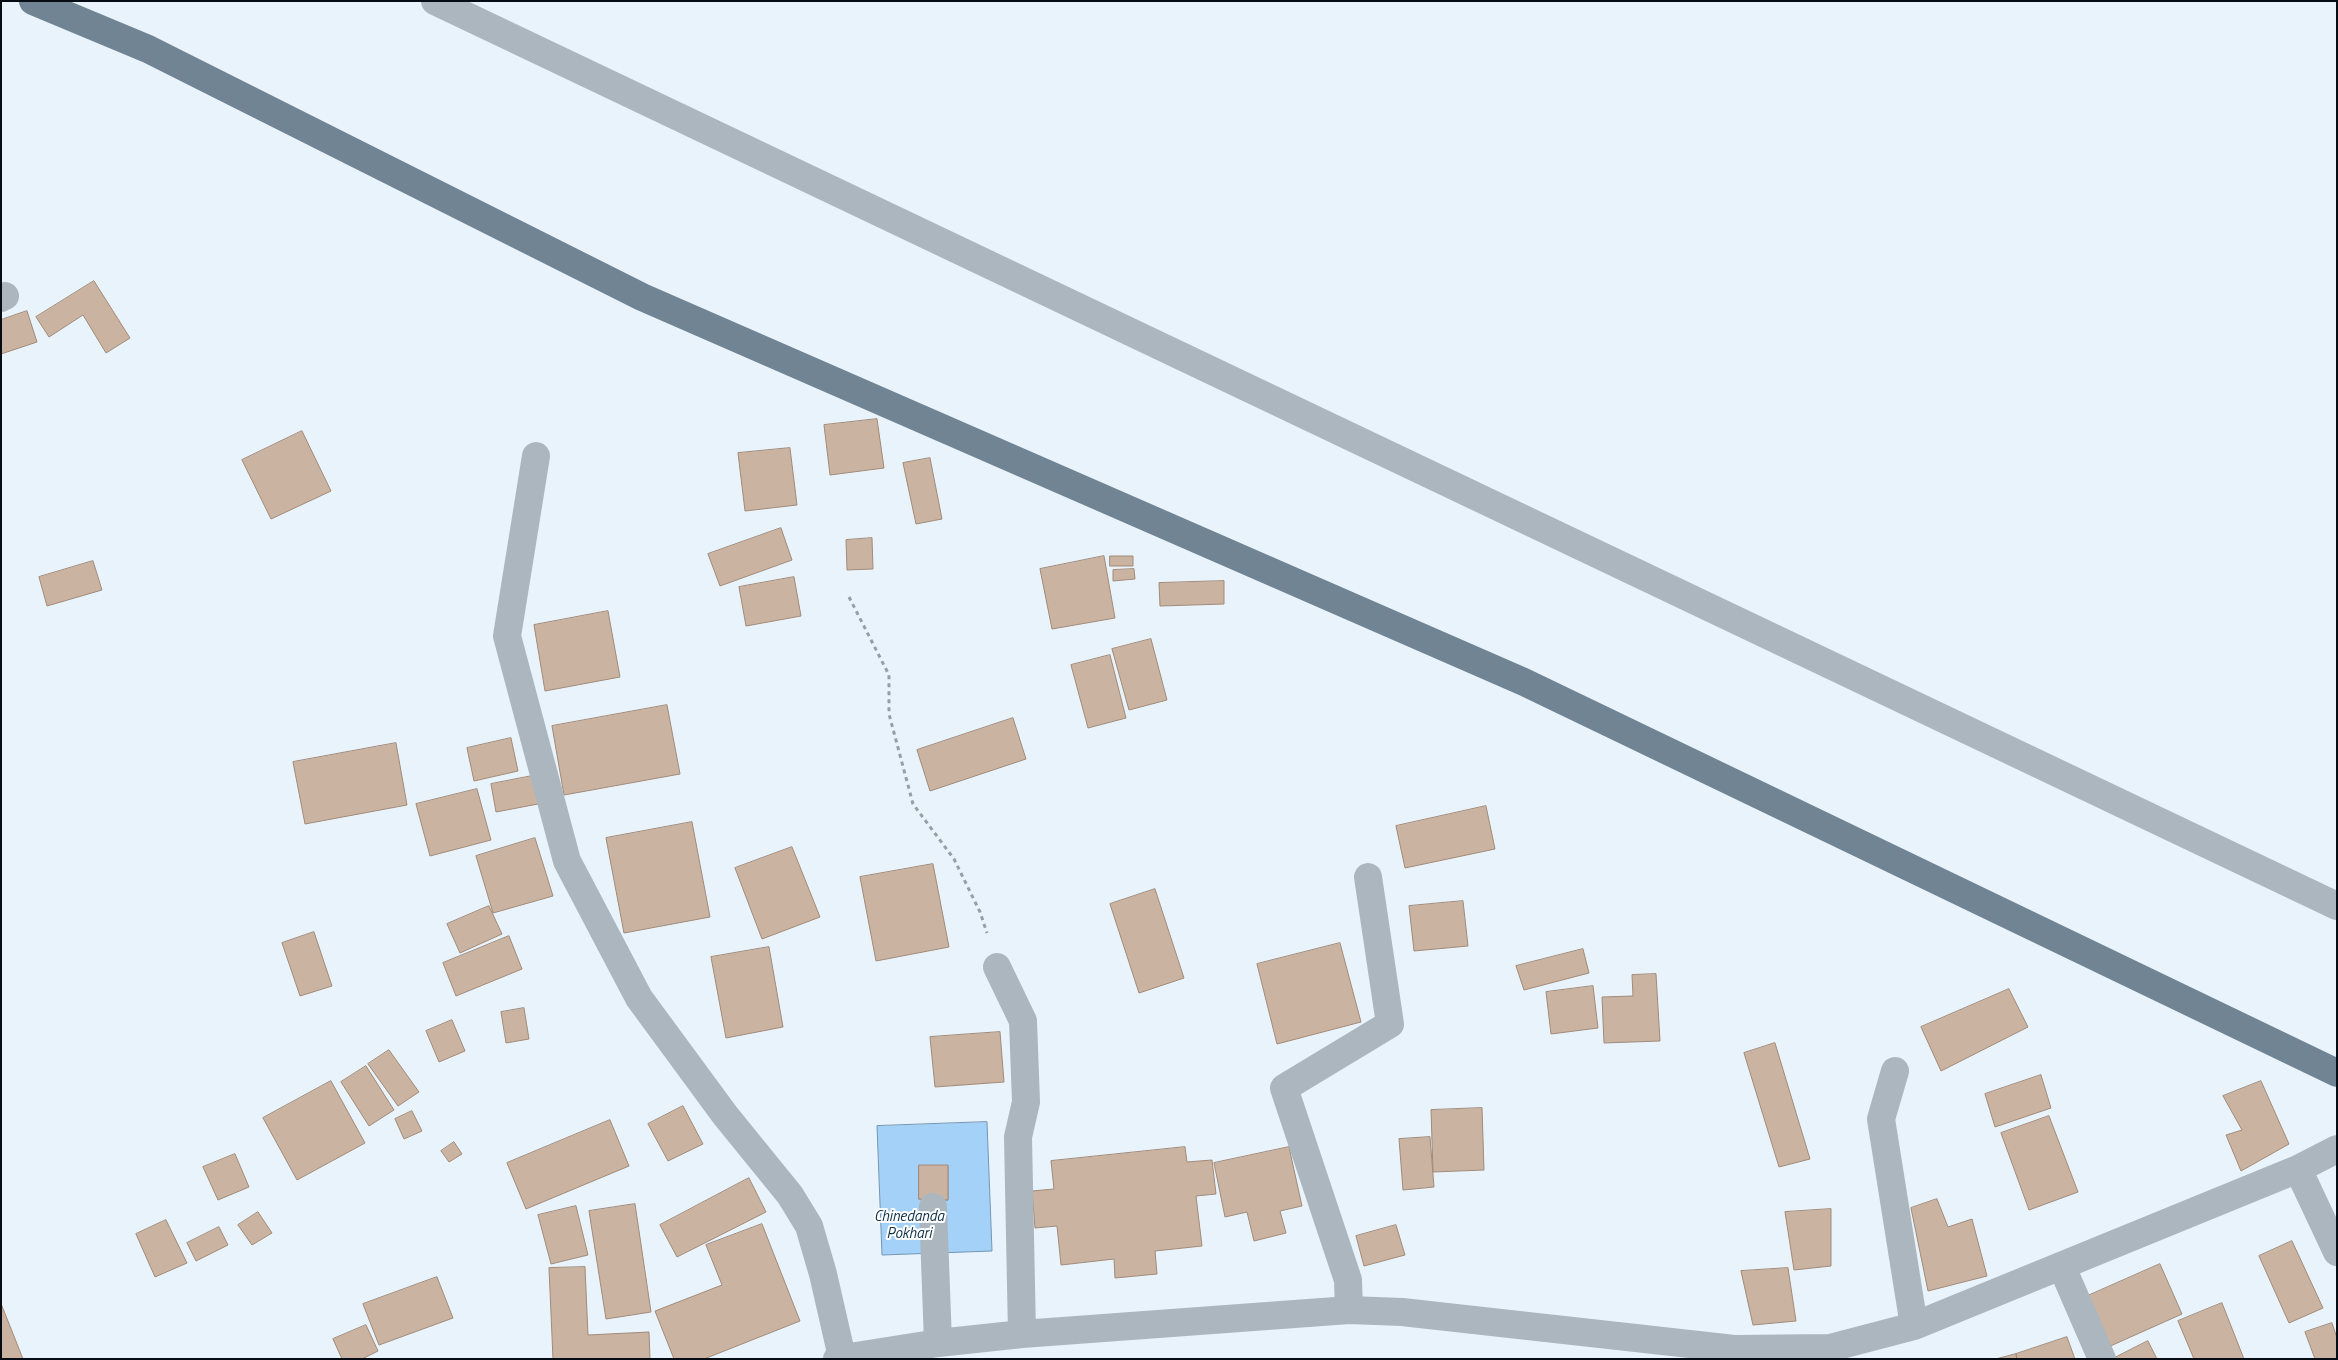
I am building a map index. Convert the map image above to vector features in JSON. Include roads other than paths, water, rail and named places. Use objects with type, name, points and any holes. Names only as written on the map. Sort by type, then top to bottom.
[{"type":"main road","points":[[33,1],[148,49],[642,297],[1524,682],[2337,1073]]},
{"type":"street","points":[[435,1],[2337,906]]},
{"type":"street","points":[[536,456],[507,636],[568,861],[640,998],[724,1115],[790,1195],[809,1226],[823,1274],[839,1358],[938,1343],[1022,1334],[1349,1310],[1402,1312],[1734,1349],[1830,1348],[1914,1326],[2298,1169],[2337,1149]]},
{"type":"street","points":[[1349,1310],[1348,1280],[1284,1088],[1390,1024],[1368,877]]},
{"type":"street","points":[[997,967],[1023,1021],[1026,1102],[1018,1137],[1022,1334]]},
{"type":"street","points":[[1895,1071],[1881,1119],[1914,1326]]},
{"type":"street","points":[[2298,1169],[2337,1252]]},
{"type":"street","points":[[933,1207],[938,1343]]},
{"type":"street","points":[[2062,1267],[2102,1359]]},
{"type":"water","name":"Chinedanda Pokhari","points":[[987,1122],[992,1251],[882,1255],[877,1126]],"holes":[[[919,1166],[948,1166],[948,1200],[919,1199]]]}]
